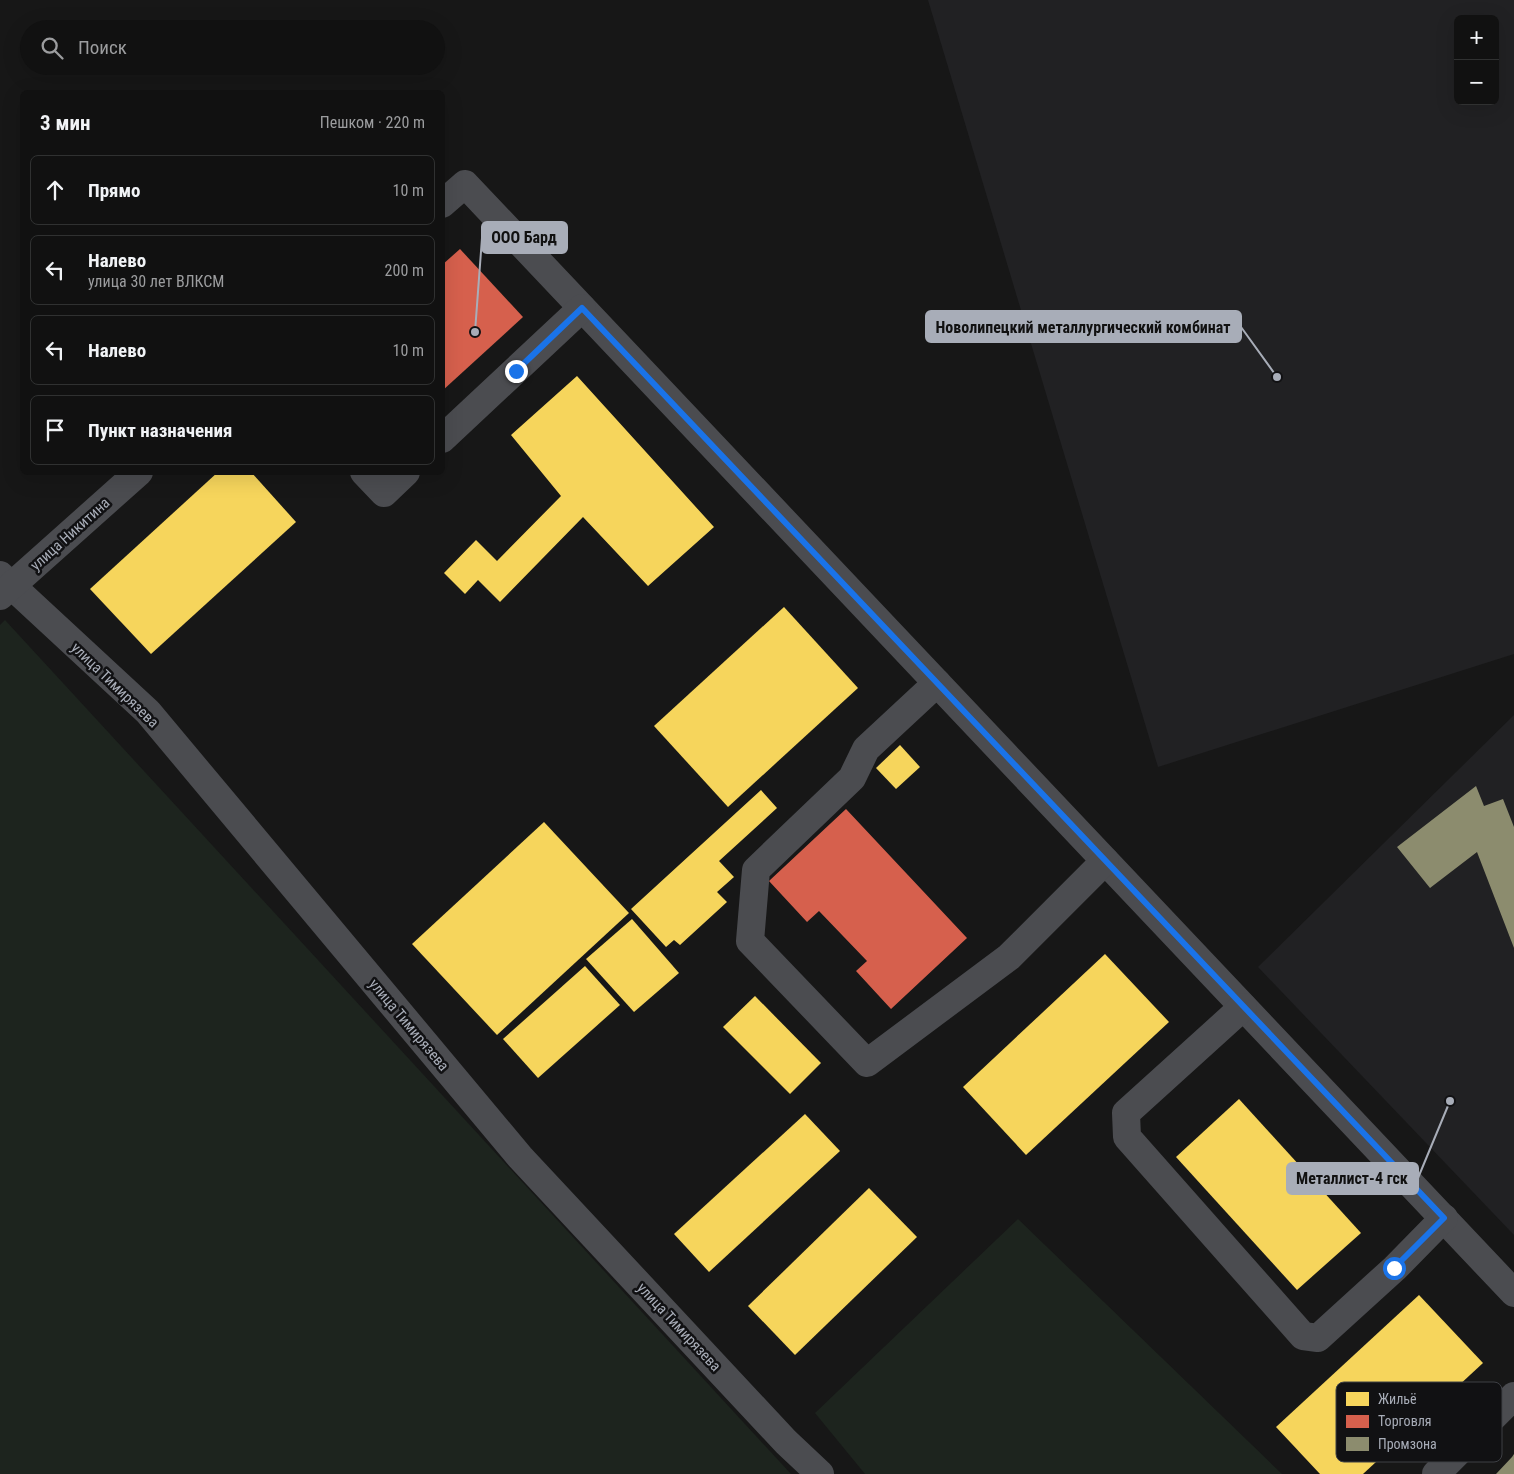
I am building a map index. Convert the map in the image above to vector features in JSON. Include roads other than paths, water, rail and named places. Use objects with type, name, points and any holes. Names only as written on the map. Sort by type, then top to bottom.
[{"type":"street","points":[[445,201],[465,184],[1514,1292]]},
{"type":"street","points":[[445,436],[582,308]]},
{"type":"street","name":"улица Никитина","points":[[4,586],[135,475]]},
{"type":"street","points":[[367,475],[384,493],[403,475]]},
{"type":"street","name":"улица Тимирязева","points":[[4,586],[148,712],[520,1157],[786,1442],[820,1474]]},
{"type":"street","points":[[937,683],[866,749],[852,778],[756,870],[750,941],[867,1063],[1009,957],[1105,861]]},
{"type":"street","points":[[1243,1007],[1126,1113],[1127,1137],[1302,1336],[1318,1338],[1394,1268],[1444,1218]]},
{"type":"street","points":[[1502,1408],[1514,1396]]},
{"type":"street","points":[[1436,1474],[1448,1462]]},
{"type":"place","name":"ООО Бард","points":[[475,332]]},
{"type":"place","name":"Новолипецкий металлургический комбинат","points":[[1277,377]]},
{"type":"place","name":"Металлист-4 гск","points":[[1450,1101]]}]
